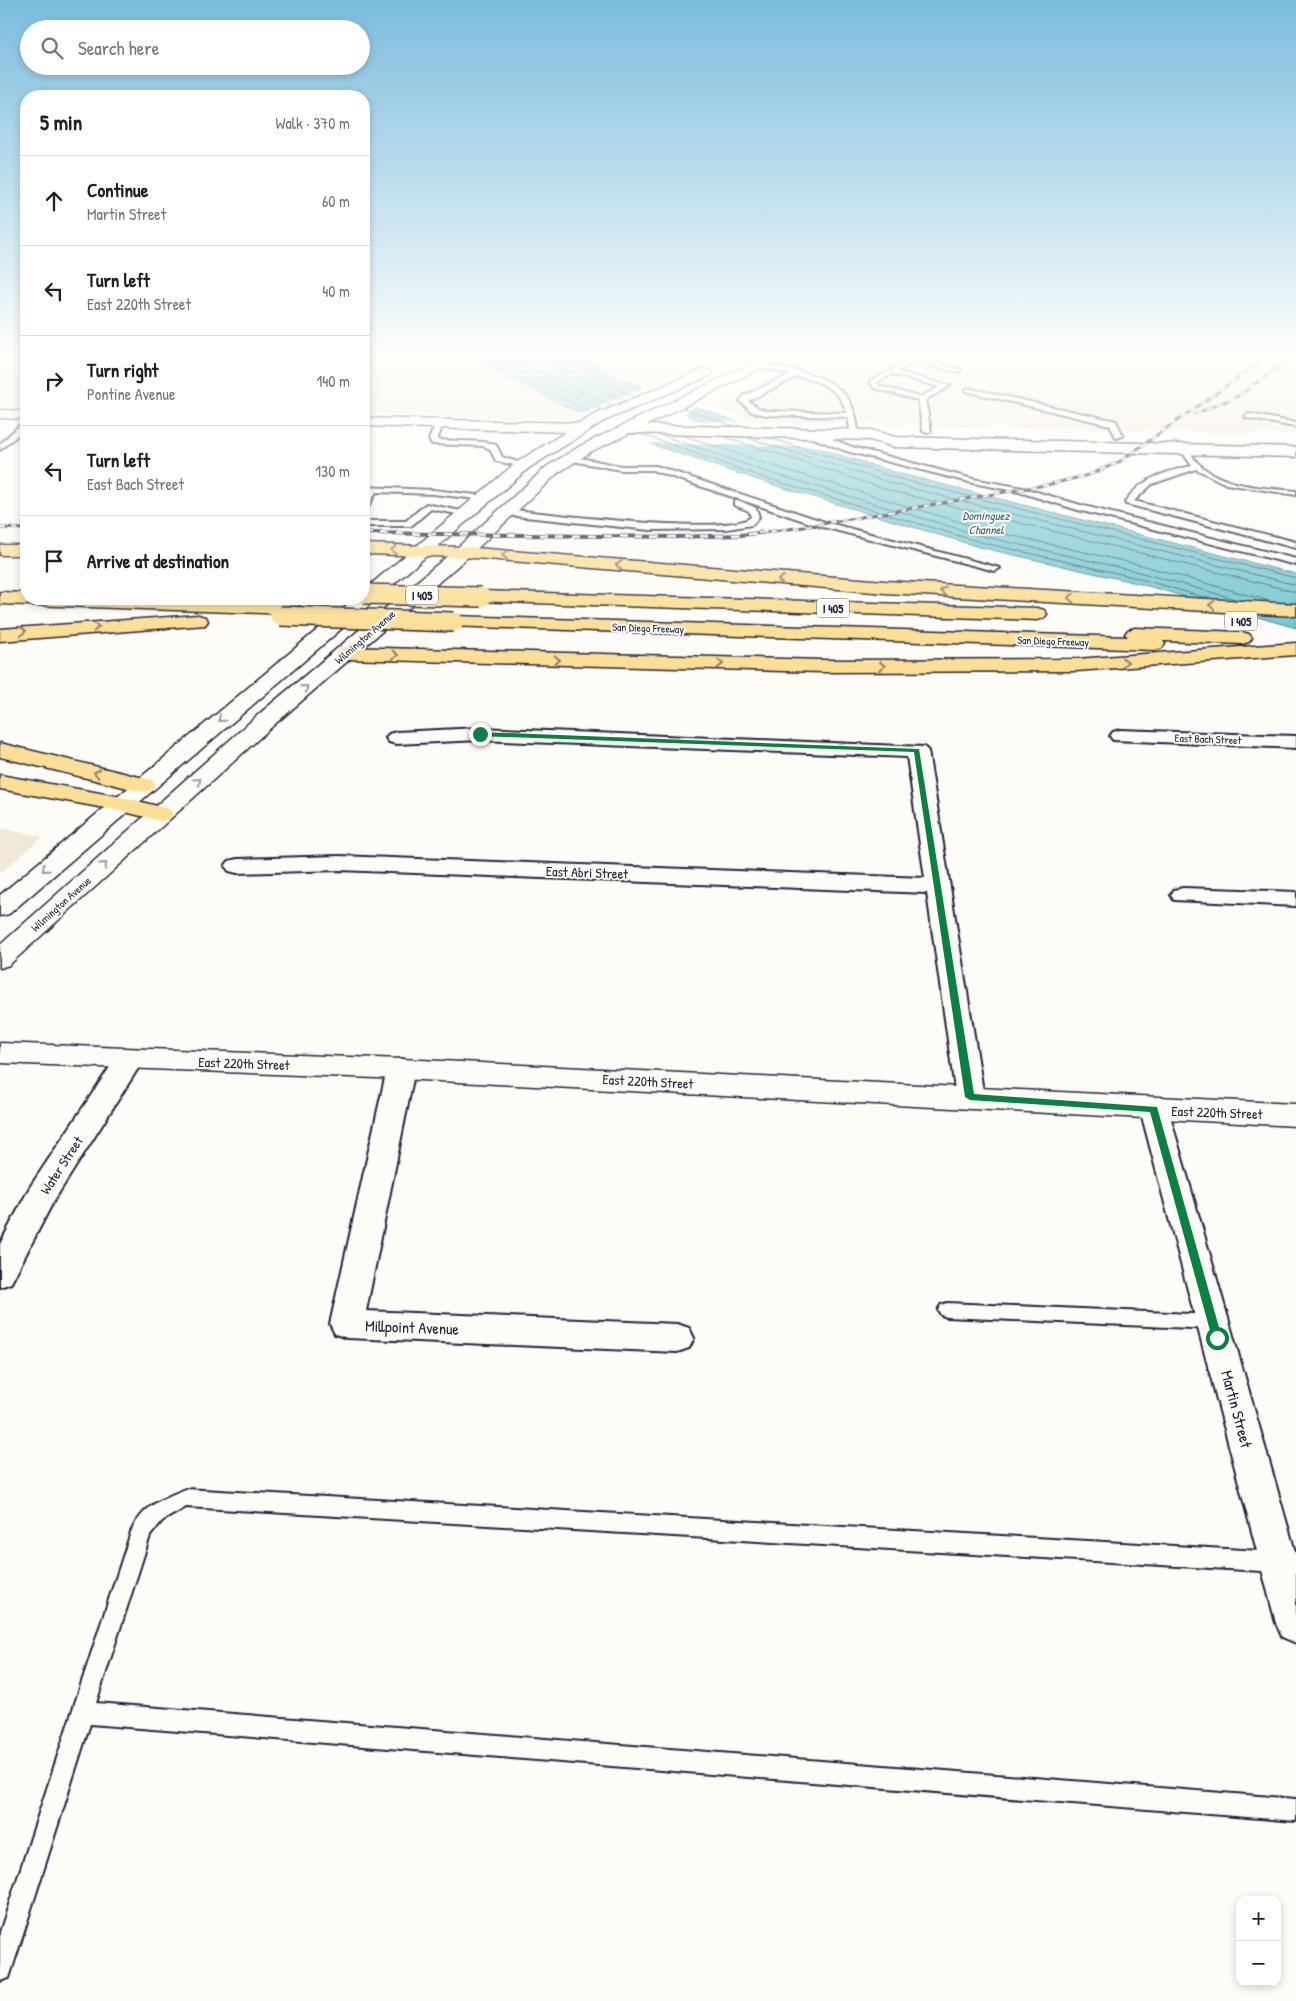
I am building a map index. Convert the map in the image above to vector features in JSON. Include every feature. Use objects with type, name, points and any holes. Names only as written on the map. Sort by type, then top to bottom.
[{"type":"highway","points":[[370,549],[463,552],[800,582],[1296,610]]},
{"type":"highway","points":[[0,550],[20,550]]},
{"type":"highway","points":[[0,583],[20,584]]},
{"type":"highway","points":[[0,592],[20,593]]},
{"type":"highway","name":"San Diego Freeway","points":[[370,595],[466,610],[1296,648]]},
{"type":"highway","points":[[0,598],[20,599]]},
{"type":"highway","points":[[202,605],[289,608]]},
{"type":"highway","points":[[265,605],[289,608]]},
{"type":"highway","name":"San Diego Freeway","points":[[0,608],[289,608],[1062,615],[1296,623]]},
{"type":"highway","points":[[0,635],[289,608]]},
{"type":"highway","points":[[466,610],[1230,631],[1296,639]]},
{"type":"highway","points":[[466,610],[1260,634],[1296,633]]},
{"type":"highway","points":[[346,653],[822,666],[1076,665],[1296,648]]},
{"type":"highway","points":[[0,750],[144,785]]},
{"type":"highway","points":[[0,782],[122,804],[161,814]]},
{"type":"main road","points":[[370,595],[523,465],[554,443]]},
{"type":"main road","name":"Wilmington Avenue","points":[[0,959],[161,814],[463,552],[552,470],[596,443]]},
{"type":"main road","points":[[944,443],[1296,452]]},
{"type":"main road","points":[[485,498],[510,508]]},
{"type":"main road","points":[[0,908],[358,605]]},
{"type":"main road","name":"East 220th Street","points":[[0,1053],[401,1069],[1296,1115]]},
{"type":"street","points":[[396,738],[480,734],[916,751],[970,1097]]},
{"type":"street","name":"East Bach Street","points":[[1120,736],[1296,742]]},
{"type":"street","name":"East Abri Street","points":[[237,866],[339,863],[938,886]]},
{"type":"street","points":[[1183,895],[1296,900]]},
{"type":"street","name":"Water Street","points":[[0,1274],[42,1195],[130,1059]]},
{"type":"street","name":"Millpoint Avenue","points":[[401,1069],[347,1324],[677,1338]]},
{"type":"street","name":"Martin Street","points":[[1154,1109],[1213,1322],[1283,1555],[1296,1623]]},
{"type":"lane","points":[[461,443],[493,447],[499,459],[523,465]]},
{"type":"lane","points":[[835,443],[849,449],[973,481],[1020,490],[1081,508],[1296,562]]},
{"type":"lane","points":[[1185,450],[1196,467],[1226,482],[1268,491],[1296,492]]},
{"type":"lane","points":[[570,458],[621,468],[654,468],[822,524],[995,568]]},
{"type":"lane","points":[[1196,467],[1157,478],[1134,492],[1129,502],[1296,545]]},
{"type":"lane","points":[[510,508],[650,528],[727,526],[749,523],[755,517],[753,510],[680,485]]},
{"type":"lane","points":[[370,489],[444,493],[485,498]]},
{"type":"lane","points":[[370,524],[408,524],[444,493]]},
{"type":"lane","points":[[429,506],[467,514]]},
{"type":"lane","points":[[947,1310],[1213,1322]]},
{"type":"lane","points":[[0,1969],[141,1532],[147,1521],[160,1509],[186,1498],[1283,1555]]},
{"type":"lane","points":[[83,1713],[1296,1810]]},
{"type":"shaded area","points":[[0,828],[43,837],[0,873]]},
{"type":"water","name":"Dominguez Channel","points":[[651,443],[803,443],[897,473],[1296,574],[1296,628],[1137,583],[979,547],[761,481]]},
{"type":"pier","points":[[661,443],[812,443],[823,447]]},
{"type":"railway","points":[[758,533],[804,527],[1051,484],[1089,475],[1119,462],[1145,443]]},
{"type":"railway","points":[[0,528],[20,529]]},
{"type":"railway","points":[[370,533],[676,537],[741,535],[767,532]]},
{"type":"route","points":[[480,734],[916,751],[970,1097],[1154,1109],[1217,1338]]}]
